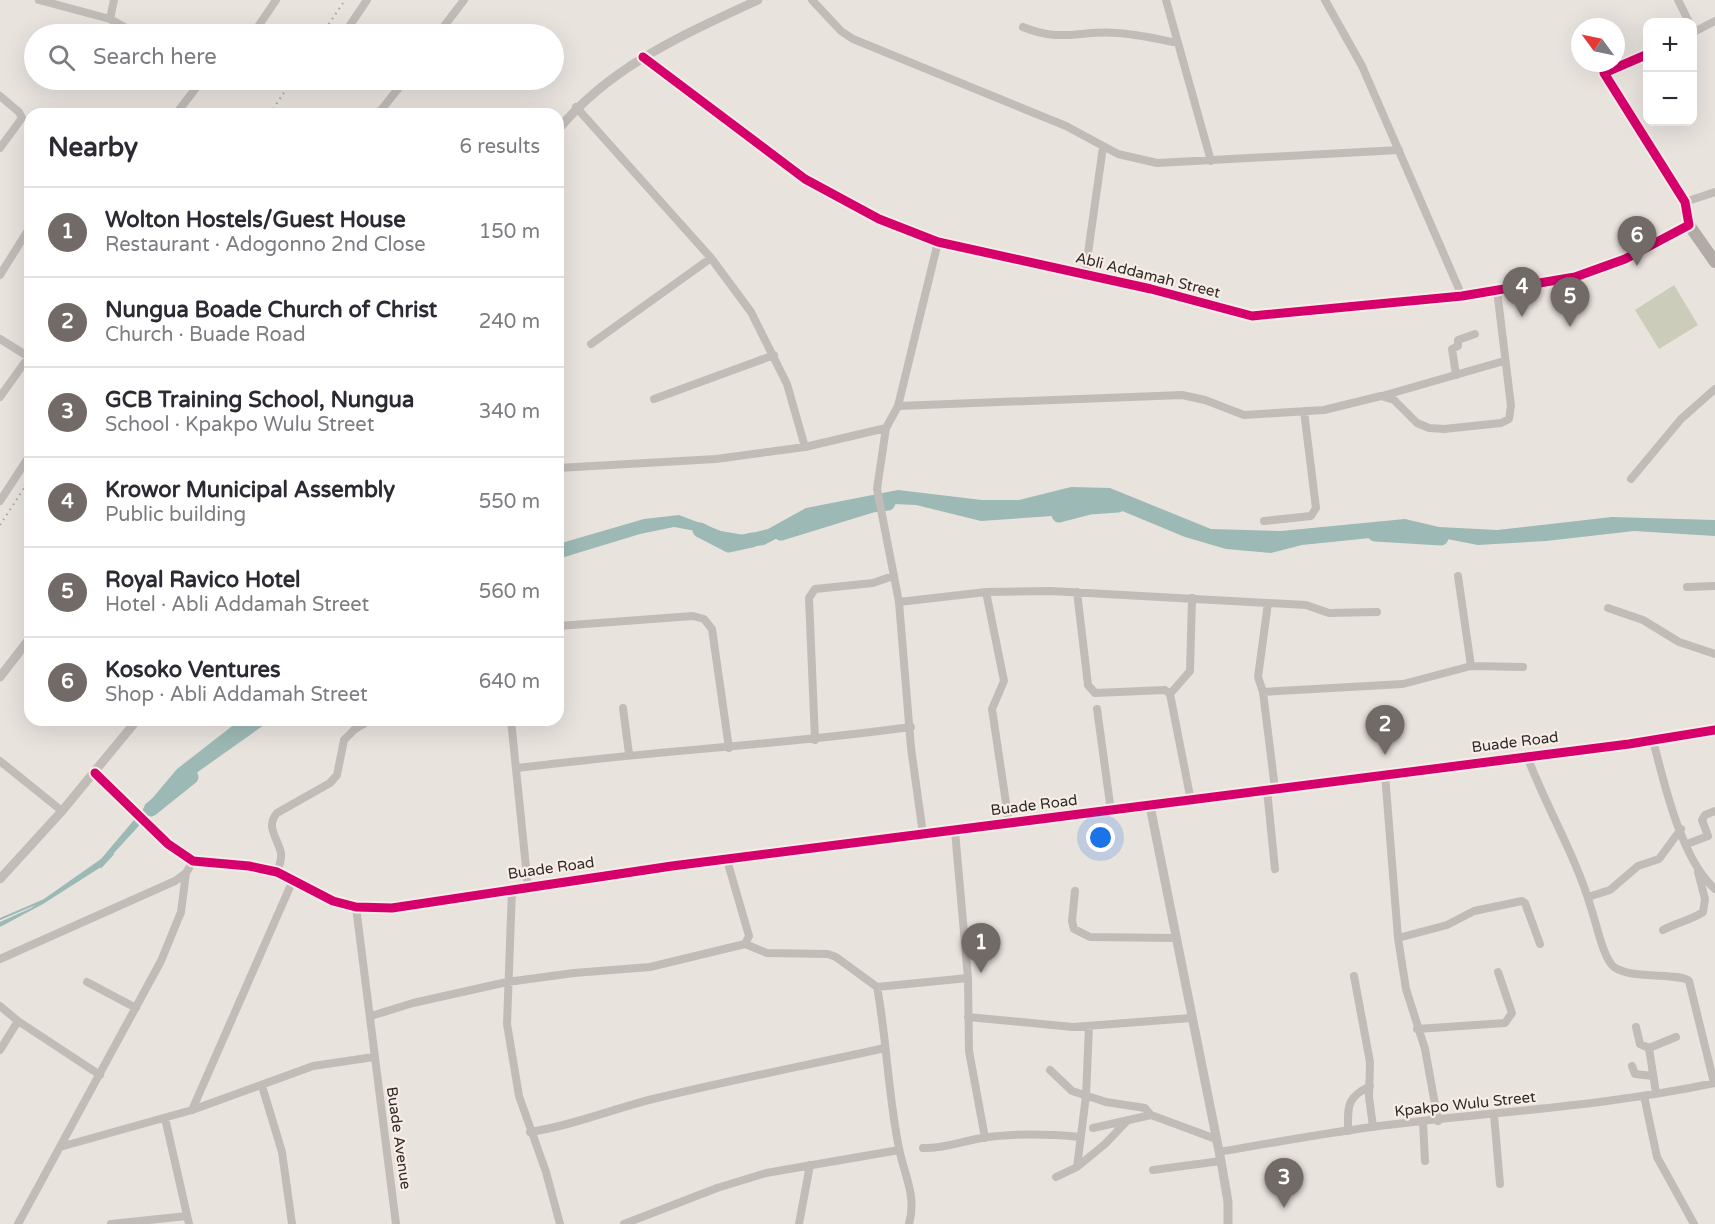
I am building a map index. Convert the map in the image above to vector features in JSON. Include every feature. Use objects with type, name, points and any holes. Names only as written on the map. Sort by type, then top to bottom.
[{"type":"main road","points":[[1689,225],[1715,262]]},
{"type":"street","points":[[39,0],[110,19],[119,24]]},
{"type":"street","points":[[110,19],[114,0]]},
{"type":"street","points":[[260,24],[276,0]]},
{"type":"street","points":[[351,24],[367,0]]},
{"type":"street","points":[[446,24],[464,0]]},
{"type":"street","points":[[564,122],[576,107],[642,57],[758,0]]},
{"type":"street","points":[[812,0],[841,31],[853,39],[1066,126],[1118,154],[1157,163],[1399,150]]},
{"type":"street","points":[[1166,0],[1210,161]]},
{"type":"street","points":[[1324,0],[1362,66],[1462,296]]},
{"type":"street","points":[[1678,0],[1687,18]]},
{"type":"street","points":[[1697,30],[1715,21]]},
{"type":"street","points":[[1023,27],[1042,35],[1055,37],[1115,32],[1178,42]]},
{"type":"street","points":[[1643,56],[1604,74],[1685,202],[1689,225]]},
{"type":"street","name":"Abli Addamah Street","points":[[642,57],[696,99],[827,193],[879,219],[938,242],[1085,274],[1252,316],[1462,296],[1575,277],[1624,259],[1689,225]]},
{"type":"street","points":[[181,108],[194,90]]},
{"type":"street","points":[[383,108],[397,90]]},
{"type":"street","points":[[0,96],[22,116],[0,148]]},
{"type":"street","points":[[576,107],[711,258],[751,312],[787,384],[805,447]]},
{"type":"street","points":[[1085,274],[1103,147]]},
{"type":"street","points":[[1685,202],[1715,192]]},
{"type":"street","points":[[0,275],[24,237]]},
{"type":"street","points":[[923,834],[911,748],[899,602],[877,489],[886,428],[898,406],[938,242]]},
{"type":"street","points":[[591,344],[711,258]]},
{"type":"street","points":[[1381,396],[1394,400],[1417,423],[1429,428],[1501,423],[1509,419],[1511,406],[1497,290]]},
{"type":"street","points":[[1456,375],[1452,349],[1458,346],[1458,340],[1475,334]]},
{"type":"street","points":[[0,339],[24,353]]},
{"type":"street","points":[[654,399],[774,355]]},
{"type":"street","points":[[898,406],[1182,395],[1205,400],[1244,415],[1324,410],[1504,361]]},
{"type":"street","points":[[0,398],[24,363]]},
{"type":"street","points":[[1631,480],[1682,419],[1715,389]]},
{"type":"street","points":[[1264,521],[1311,516],[1316,508],[1304,411]]},
{"type":"street","points":[[564,468],[716,459],[805,447],[886,428]]},
{"type":"street","points":[[0,501],[24,465]]},
{"type":"street","points":[[815,740],[809,598],[815,589],[873,583],[893,576]]},
{"type":"street","points":[[1458,576],[1471,666]]},
{"type":"street","points":[[1687,587],[1715,586]]},
{"type":"street","points":[[899,602],[986,592],[1077,592],[1306,605],[1329,613],[1377,612]]},
{"type":"street","points":[[986,592],[1004,681],[993,708],[1009,823]]},
{"type":"street","points":[[1077,592],[1087,681],[1091,690],[1095,693],[1165,690],[1170,694],[1191,801]]},
{"type":"street","points":[[1170,694],[1190,670],[1192,597]]},
{"type":"street","points":[[1268,603],[1258,677],[1263,692],[1275,869]]},
{"type":"street","points":[[1608,608],[1643,620],[1689,646],[1715,654]]},
{"type":"street","points":[[564,626],[693,616],[704,619],[712,629],[729,748]]},
{"type":"street","points":[[0,677],[24,646]]},
{"type":"street","points":[[1263,692],[1403,684],[1471,666],[1523,667]]},
{"type":"street","points":[[623,708],[629,754]]},
{"type":"street","points":[[1097,709],[1111,811]]},
{"type":"street","points":[[0,879],[94,773],[132,726]]},
{"type":"street","points":[[277,872],[281,855],[271,828],[272,819],[277,813],[330,783],[337,775],[344,740],[359,726]]},
{"type":"street","points":[[512,726],[518,768],[528,887]]},
{"type":"street","points":[[518,768],[629,754],[815,740],[911,727]]},
{"type":"street","name":"Buade Road","points":[[193,861],[249,866],[277,872],[333,901],[356,907],[418,905],[512,889],[1715,730]]},
{"type":"street","points":[[1653,740],[1669,800],[1697,868],[1705,899],[1703,912],[1663,930]]},
{"type":"street","points":[[1527,756],[1542,798],[1588,897],[1608,960],[1614,967],[1650,976],[1682,978],[1689,981],[1715,1083]]},
{"type":"street","points":[[0,761],[62,810]]},
{"type":"street","points":[[18,1224],[136,1008],[172,937],[181,912],[186,873],[193,861],[177,853],[94,773]]},
{"type":"street","points":[[1384,774],[1398,938],[1406,989],[1425,1049],[1438,1121]]},
{"type":"street","points":[[1150,806],[1220,1156],[1228,1202],[1228,1224]]},
{"type":"street","points":[[1687,844],[1708,836],[1702,820],[1705,815],[1715,812]]},
{"type":"street","points":[[1588,897],[1610,890],[1638,867],[1659,859],[1680,830]]},
{"type":"street","points":[[954,831],[968,978],[969,1051],[985,1138]]},
{"type":"street","points":[[727,860],[749,936],[745,944]]},
{"type":"street","points":[[1697,868],[1715,889]]},
{"type":"street","points":[[0,959],[175,881],[186,873]]},
{"type":"street","points":[[192,1110],[293,880]]},
{"type":"street","points":[[512,889],[507,1024],[519,1095],[530,1132],[546,1172],[560,1224]]},
{"type":"street","points":[[1075,891],[1072,921],[1074,929],[1082,934],[1090,937],[1176,938]]},
{"type":"street","points":[[1398,938],[1447,925],[1474,911],[1522,901],[1525,903],[1540,944]]},
{"type":"street","name":"Buade Avenue","points":[[356,907],[396,1224]]},
{"type":"street","points":[[371,1016],[412,1003],[507,982],[574,972],[650,967],[745,944],[767,952],[828,954],[858,970],[877,987],[899,1150],[911,1184],[913,1212],[909,1224]]},
{"type":"street","points":[[1418,1029],[1505,1023],[1512,1013],[1498,972]]},
{"type":"street","points":[[1354,976],[1370,1062],[1373,1127]]},
{"type":"street","points":[[877,987],[968,978]]},
{"type":"street","points":[[87,982],[136,1008]]},
{"type":"street","points":[[0,1006],[18,1021],[100,1075]]},
{"type":"street","points":[[968,1017],[1089,1026],[1191,1018]]},
{"type":"street","points":[[0,1050],[18,1021]]},
{"type":"street","points":[[1077,1167],[1086,1096],[1089,1026]]},
{"type":"street","points":[[1636,1028],[1640,1044],[1649,1048],[1676,1037]]},
{"type":"street","points":[[530,1132],[556,1129],[628,1105],[717,1083],[885,1048]]},
{"type":"street","points":[[1649,1048],[1656,1093]]},
{"type":"street","points":[[60,1147],[192,1110],[313,1066],[374,1056]]},
{"type":"street","points":[[1632,1066],[1635,1074],[1653,1076]]},
{"type":"street","points":[[1050,1070],[1072,1091],[1145,1108],[1150,1115]]},
{"type":"street","name":"Kpakpo Wulu Street","points":[[1153,1170],[1373,1127],[1494,1115],[1644,1096],[1715,1083]]},
{"type":"street","points":[[262,1086],[282,1152],[292,1224]]},
{"type":"street","points":[[1348,1131],[1348,1107],[1354,1093],[1370,1086]]},
{"type":"street","points":[[1644,1096],[1657,1157],[1694,1224]]},
{"type":"street","points":[[1093,1128],[1150,1115],[1216,1139]]},
{"type":"street","points":[[1494,1115],[1500,1184]]},
{"type":"street","points":[[111,1224],[188,1220],[165,1118]]},
{"type":"street","points":[[1056,1177],[1077,1167],[1105,1144],[1129,1119]]},
{"type":"street","points":[[1423,1123],[1425,1161]]},
{"type":"street","points":[[923,1148],[938,1149],[985,1138],[1041,1134],[1080,1137]]},
{"type":"street","points":[[624,1224],[717,1188],[766,1173],[899,1150]]},
{"type":"street","points":[[799,1224],[810,1165]]},
{"type":"green space","points":[[1674,285],[1698,325],[1659,349],[1635,310]]},
{"type":"water","points":[[1071,487],[1110,488],[1211,529],[1281,531],[1405,519],[1439,527],[1497,530],[1612,517],[1715,520],[1715,536],[1634,531],[1546,541],[1478,545],[1406,531],[1390,536],[1302,545],[1271,553],[1226,549],[1185,537],[1115,508],[1089,505],[1066,515],[981,521],[916,505],[893,504],[859,507],[822,515],[764,545],[742,548],[696,531],[674,527],[640,534],[564,557],[564,542],[644,519],[679,515],[721,531],[744,535],[768,529],[806,508],[898,490],[982,500],[1019,500]]},
{"type":"water","points":[[232,726],[263,726],[171,791],[101,867],[43,904],[0,927],[0,922],[31,908],[101,859],[177,769]]},
{"type":"waterway","points":[[781,533],[872,505],[888,503]]},
{"type":"waterway","points":[[1059,515],[1090,507],[1118,505]]},
{"type":"waterway","points":[[700,530],[729,545],[752,540]]},
{"type":"waterway","points":[[1375,534],[1441,538]]},
{"type":"waterway","points":[[151,809],[191,777]]},
{"type":"waterway","points":[[101,867],[113,854]]},
{"type":"waterway","points":[[0,919],[47,899]]},
{"type":"railway","points":[[329,24],[345,0]]},
{"type":"railway","points":[[274,108],[286,90]]},
{"type":"railway","points":[[0,525],[24,488]]},
{"type":"cycle path","points":[[643,57],[805,179],[879,219],[938,242],[1151,289],[1252,316],[1462,296],[1575,277],[1625,259],[1689,225],[1685,202],[1604,73],[1643,56]]},
{"type":"cycle path","points":[[95,773],[168,844],[193,861],[249,866],[277,872],[333,901],[356,907],[392,908],[672,866],[1629,744],[1715,730]]},
{"type":"place","name":"Kosoko Ventures","points":[[1637,266]]},
{"type":"place","name":"Krowor Municipal Assembly","points":[[1522,317]]},
{"type":"place","name":"Royal Ravico Hotel","points":[[1570,327]]},
{"type":"place","name":"Nungua Boade Church of Christ","points":[[1385,755]]},
{"type":"place","name":"Wolton Hostels/Guest House","points":[[981,973]]},
{"type":"place","name":"GCB Training School, Nungua","points":[[1284,1208]]}]
